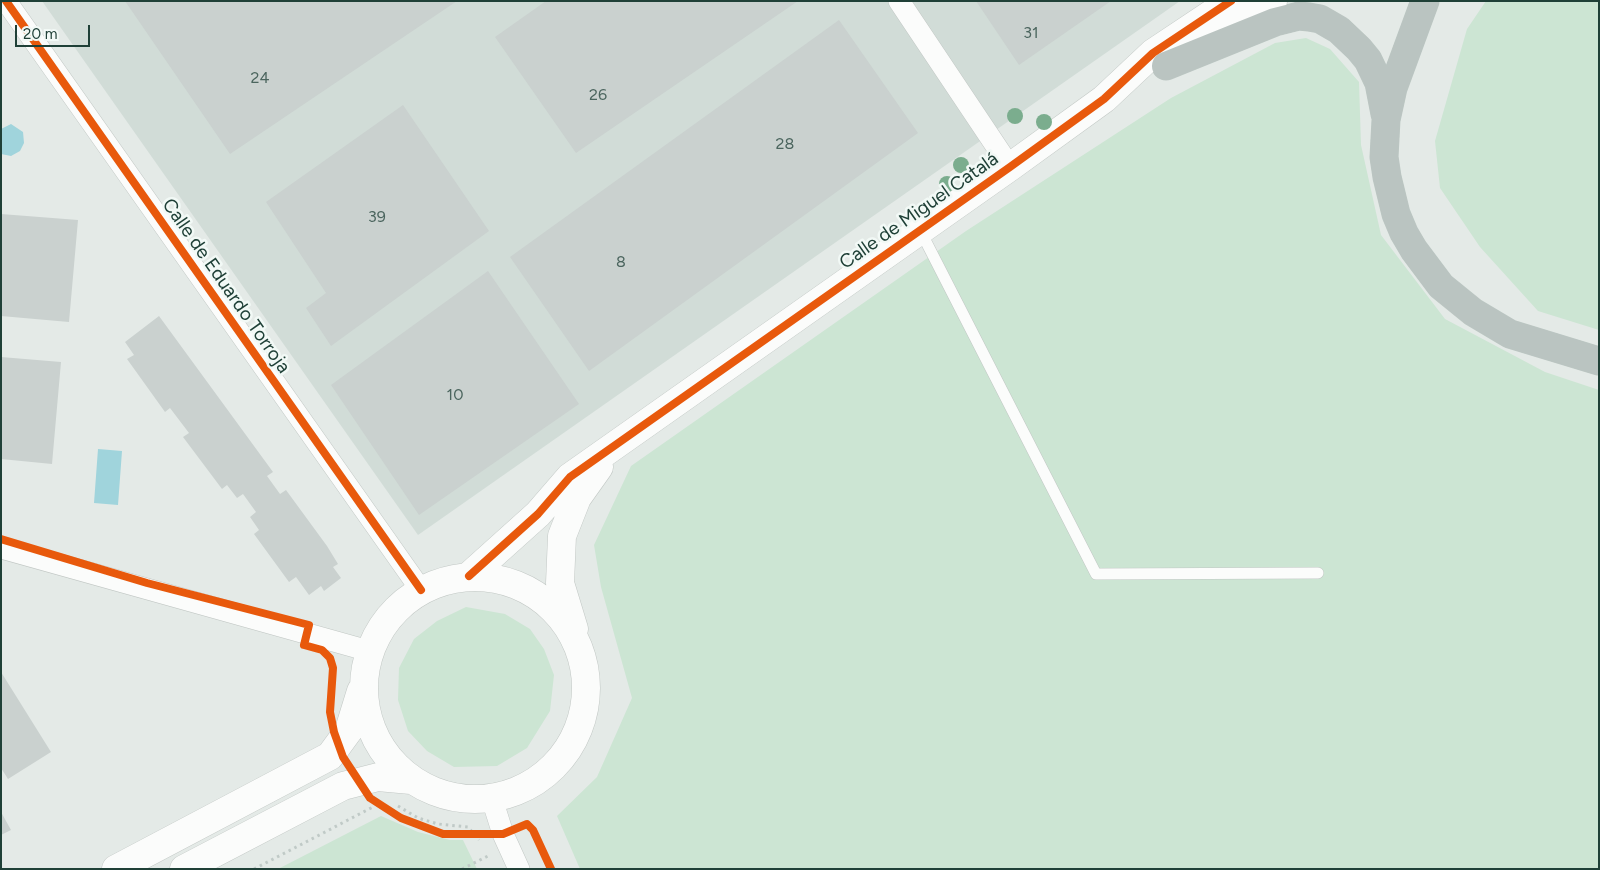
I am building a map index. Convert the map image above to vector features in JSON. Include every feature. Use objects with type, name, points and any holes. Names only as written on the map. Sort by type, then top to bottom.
[{"type":"highway","points":[[1425,1],[1393,88],[1386,120],[1384,157],[1396,214],[1414,250],[1441,286],[1473,312],[1510,334],[1599,361]]},
{"type":"highway","points":[[1166,66],[1275,22],[1299,16],[1320,19],[1350,39],[1368,60],[1379,83],[1386,120]]},
{"type":"street","name":"Calle de Eduardo Torroja","points":[[6,1],[421,590]]},
{"type":"street","points":[[899,1],[1010,167]]},
{"type":"street","name":"Calle de Miguel Catalá","points":[[468,576],[538,514],[570,476],[1010,167],[1104,99],[1154,53],[1231,1]]},
{"type":"street","points":[[1104,99],[1166,66],[1273,1]]},
{"type":"street","points":[[184,869],[343,786],[378,777],[411,780],[446,797],[492,799],[537,782],[566,753],[583,717],[586,679],[581,652],[560,583],[562,536],[577,498],[620,442]]},
{"type":"street","points":[[1,548],[369,651]]},
{"type":"street","points":[[116,869],[330,756],[349,730],[363,687],[369,651],[385,620],[421,590],[442,580],[468,576],[504,579],[538,596],[564,620],[581,652]]},
{"type":"street","points":[[363,687],[365,712],[376,742],[411,780]]},
{"type":"street","points":[[492,799],[503,834],[519,869]]},
{"type":"lane","points":[[920,230],[1096,574],[1318,573]]},
{"type":"path","points":[[257,868],[382,807],[370,798],[359,782]]},
{"type":"path","points":[[392,803],[418,818],[438,824],[468,827],[484,846]]},
{"type":"path","points":[[393,813],[443,834]]},
{"type":"path","points":[[453,835],[503,834]]},
{"type":"path","points":[[486,851],[491,862]]},
{"type":"path","points":[[462,869],[488,856]]},
{"type":"shaded area","points":[[42,1],[1180,1],[418,535]]},
{"type":"green space","points":[[1486,1],[1599,1],[1599,330],[1538,311],[1480,247],[1440,188],[1435,141],[1467,29]]},
{"type":"green space","points":[[1306,38],[1330,49],[1359,82],[1361,145],[1381,235],[1445,319],[1545,372],[1599,390],[1599,869],[580,869],[557,816],[597,777],[632,698],[601,587],[594,545],[631,466],[966,231],[1171,98],[1275,43]]},
{"type":"green space","points":[[466,607],[505,614],[530,629],[544,649],[554,675],[550,711],[527,748],[497,766],[454,767],[427,751],[408,731],[398,700],[399,668],[414,639],[437,621]]},
{"type":"green space","points":[[381,816],[418,832],[450,840],[463,840],[477,869],[278,869]]},
{"type":"water","points":[[11,124],[23,132],[24,143],[20,151],[11,156],[1,154],[1,129]]},
{"type":"water","points":[[98,449],[122,451],[118,505],[94,503]]},
{"type":"building","points":[[125,1],[457,1],[230,154]]},
{"type":"building","points":[[546,1],[798,1],[576,153],[495,37]]},
{"type":"building","points":[[976,1],[1111,1],[1019,65]]},
{"type":"building","points":[[839,20],[918,133],[589,371],[510,257]]},
{"type":"building","points":[[403,105],[489,231],[331,346],[306,308],[326,293],[266,202]]},
{"type":"building","points":[[1,214],[78,220],[69,322],[1,316]]},
{"type":"building","points":[[488,271],[579,404],[419,515],[331,385]]},
{"type":"building","points":[[159,316],[273,472],[267,476],[280,494],[286,490],[338,564],[333,567],[341,578],[324,591],[321,586],[309,595],[296,577],[289,582],[254,534],[259,530],[250,517],[256,512],[243,494],[237,498],[227,485],[222,489],[183,437],[189,433],[170,408],[165,412],[127,359],[134,355],[125,342]]},
{"type":"building","points":[[1,357],[61,362],[52,464],[1,459]]},
{"type":"building","points":[[1,672],[51,752],[8,779],[1,768]]},
{"type":"building","points":[[1,812],[11,830],[1,835]]},
{"type":"cycle path","points":[[6,1],[421,590]]},
{"type":"cycle path","points":[[469,576],[538,514],[570,477],[1010,167],[1104,99],[1153,53],[1231,1]]},
{"type":"cycle path","points":[[1,539],[147,583],[309,625],[304,645],[322,650],[330,658],[333,668],[330,712],[334,732],[343,757],[370,798],[401,818],[443,834],[503,834],[527,824],[533,830],[551,869]]}]
